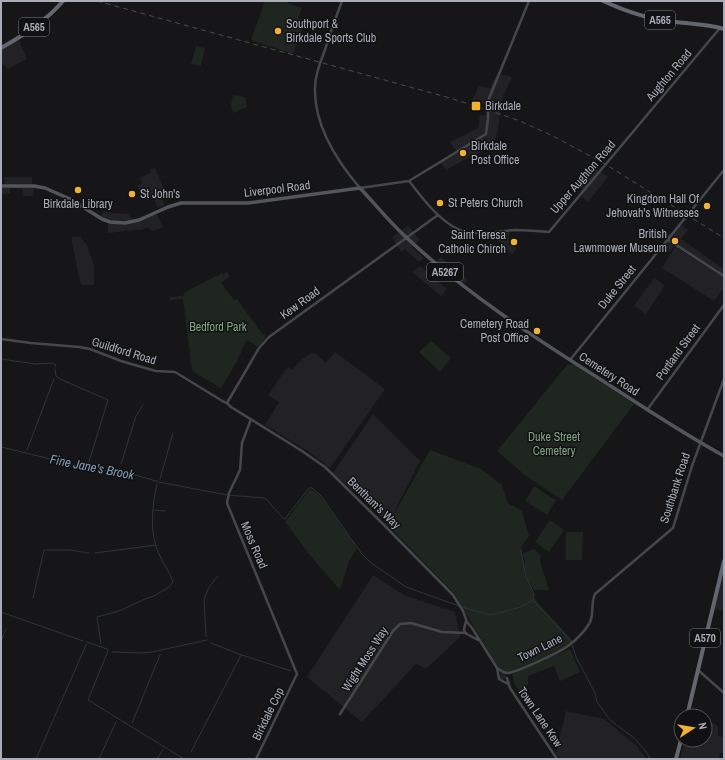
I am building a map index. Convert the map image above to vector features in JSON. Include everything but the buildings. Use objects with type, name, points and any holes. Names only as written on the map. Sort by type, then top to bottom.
[{"type":"highway","name":"A565","points":[[1,48],[50,15],[63,1]]},
{"type":"highway","name":"A565","points":[[603,1],[640,16],[710,25],[722,28]]},
{"type":"highway","name":"A570","points":[[689,708],[724,561]]},
{"type":"highway","points":[[676,759],[679,748]]},
{"type":"main road","name":"Liverpool Road","points":[[1,186],[42,188],[70,199],[102,220],[125,223],[139,220],[181,203],[248,203],[360,188]]},
{"type":"main road","name":"A5267","points":[[360,188],[406,238]]},
{"type":"main road","name":"Cemetery Road","points":[[406,238],[457,281],[570,360],[646,410],[724,456]]},
{"type":"street","points":[[342,1],[320,63],[315,87],[316,110],[327,140],[342,165],[360,188]]},
{"type":"street","name":"Liverpool Road","points":[[360,188],[409,181],[486,134],[488,101],[529,1]]},
{"type":"street","name":"Aughton Road","points":[[632,134],[722,28]]},
{"type":"street","name":"Upper Aughton Road","points":[[438,215],[455,228],[465,232],[514,230],[548,232],[632,134]]},
{"type":"street","name":"Duke Street","points":[[570,360],[724,170]]},
{"type":"street","points":[[409,181],[438,215]]},
{"type":"street","name":"Kew Road","points":[[227,403],[259,348],[269,337],[438,215]]},
{"type":"street","points":[[667,239],[724,276]]},
{"type":"street","name":"Portland Street","points":[[646,410],[724,305]]},
{"type":"street","name":"Guildford Road","points":[[1,339],[31,343],[79,346],[120,361],[156,371],[175,372],[251,419]]},
{"type":"street","name":"Southbank Road","points":[[573,641],[592,619],[593,600],[595,594],[673,528],[700,443],[724,379]]},
{"type":"street","name":"Moss Road","points":[[251,419],[242,443],[240,470],[227,503],[296,672],[296,676]]},
{"type":"street","name":"Bentham's Way","points":[[251,419],[325,467],[453,594],[473,629]]},
{"type":"street","points":[[466,619],[465,628],[467,634],[481,643]]},
{"type":"street","name":"Wight Moss Way","points":[[340,714],[393,631],[400,624],[411,623],[442,632],[467,634]]},
{"type":"street","points":[[457,633],[470,626]]},
{"type":"street","points":[[467,634],[471,633],[473,629],[497,668],[499,679],[502,681],[507,678],[504,672],[497,668]]},
{"type":"street","name":"Town Lane","points":[[504,672],[511,672],[556,653],[573,641]]},
{"type":"street","points":[[698,669],[724,694]]},
{"type":"street","points":[[498,675],[504,672]]},
{"type":"street","name":"Town Lane","points":[[507,678],[511,672]]},
{"type":"street","name":"Birkdale Cop","points":[[256,759],[296,676]]},
{"type":"street","name":"Town Lane Kew","points":[[507,678],[508,684],[557,759]]},
{"type":"street","name":"Town Lane Kew","points":[[502,681],[508,684]]},
{"type":"shaded area","points":[[19,40],[27,59],[8,69],[1,63],[1,50]]},
{"type":"shaded area","points":[[497,74],[512,77],[503,96],[497,135],[492,147],[446,170],[440,162],[457,153],[450,142],[478,128],[480,115],[486,116],[485,104],[472,101],[479,86],[490,88]]},
{"type":"shaded area","points":[[592,166],[608,177],[588,202],[581,196],[584,191],[577,185]]},
{"type":"shaded area","points":[[155,168],[165,191],[160,194],[165,205],[158,208],[153,197],[144,201],[137,185],[142,184],[140,178],[151,172],[150,169]]},
{"type":"shaded area","points":[[4,177],[32,177],[32,184],[34,188],[33,196],[23,196],[22,189],[10,188],[10,193],[1,195],[1,187],[5,187]]},
{"type":"shaded area","points":[[104,211],[110,213],[128,214],[136,223],[156,213],[163,227],[152,231],[147,227],[141,230],[108,233],[108,219],[101,217]]},
{"type":"shaded area","points":[[680,224],[688,230],[681,239],[724,269],[724,288],[714,301],[662,268],[675,247],[718,273],[719,271],[674,246],[670,252],[663,248],[666,240],[662,235],[665,231],[672,235]]},
{"type":"shaded area","points":[[408,226],[420,240],[412,247],[424,258],[419,262],[405,249],[401,252],[392,237]]},
{"type":"shaded area","points":[[509,232],[509,245],[513,245],[517,248],[512,255],[495,238],[500,233]]},
{"type":"shaded area","points":[[80,236],[87,245],[94,266],[94,285],[81,285],[72,243],[72,238]]},
{"type":"shaded area","points":[[441,257],[468,280],[464,284],[458,281],[435,262]]},
{"type":"shaded area","points":[[420,266],[447,289],[441,296],[412,272]]},
{"type":"shaded area","points":[[654,278],[665,285],[646,314],[634,306]]},
{"type":"shaded area","points":[[335,352],[385,389],[330,468],[308,451],[265,425],[279,402],[268,395],[286,369],[287,370],[288,367],[292,370],[303,358],[315,353],[326,363]]},
{"type":"shaded area","points":[[373,414],[420,461],[388,525],[382,517],[333,473]]},
{"type":"shaded area","points":[[373,575],[404,595],[455,612],[460,637],[426,669],[416,664],[362,722],[307,677]]},
{"type":"shaded area","points":[[722,578],[724,579],[724,611],[714,609]]},
{"type":"shaded area","points":[[566,711],[604,719],[637,746],[646,759],[560,759],[556,753]]},
{"type":"shaded area","points":[[713,723],[718,726],[718,736],[724,737],[723,753],[720,753],[719,759],[680,759],[683,748],[713,748]]},
{"type":"green space","name":"Southport & Birkdale Sports Club","points":[[265,1],[288,1],[288,3],[302,8],[298,18],[305,21],[293,54],[251,40]]},
{"type":"green space","points":[[196,46],[205,48],[201,66],[191,64]]},
{"type":"green space","points":[[233,95],[245,97],[247,107],[233,113],[231,105]]},
{"type":"green space","name":"Bedford Park","points":[[227,272],[230,276],[221,283],[234,300],[237,299],[263,335],[265,333],[265,338],[258,347],[247,340],[237,359],[238,360],[221,388],[192,371],[183,299],[170,300],[170,297],[183,296],[185,292],[216,276],[217,277],[222,273],[223,275]]},
{"type":"green space","points":[[431,341],[451,358],[440,372],[419,352]]},
{"type":"green space","name":"Duke Street Cemetery","points":[[573,364],[634,404],[562,500],[526,476],[497,451],[567,365]]},
{"type":"green space","points":[[430,450],[481,469],[502,485],[508,503],[522,511],[529,536],[521,547],[526,576],[536,601],[573,641],[567,647],[506,674],[506,677],[503,680],[499,678],[501,673],[454,593],[388,525]]},
{"type":"green space","points":[[534,486],[556,500],[547,515],[525,501]]},
{"type":"green space","points":[[310,489],[320,496],[357,548],[349,561],[340,590],[309,554],[285,522]]},
{"type":"green space","points":[[550,520],[564,530],[549,552],[535,542]]},
{"type":"green space","points":[[566,532],[583,532],[582,560],[566,560]]},
{"type":"green space","points":[[534,549],[541,556],[540,562],[549,590],[534,590],[526,575],[523,553]]},
{"type":"green space","points":[[570,649],[580,672],[560,681],[554,666],[528,676],[528,685],[522,687],[531,706],[529,707],[514,683],[512,674]]},
{"type":"waterway","points":[[1,359],[36,364],[52,363],[56,365],[55,367]]},
{"type":"waterway","name":"Fine Jane's Brook","points":[[55,369],[56,376],[60,379],[108,400],[87,468]]},
{"type":"waterway","points":[[27,450],[54,379]]},
{"type":"waterway","name":"Fine Jane's Brook","points":[[121,464],[136,416],[143,405]]},
{"type":"waterway","points":[[160,479],[173,433]]},
{"type":"waterway","name":"Fine Jane's Brook","points":[[1,447],[100,471],[122,471],[159,482],[227,495],[265,498],[284,519],[309,488],[312,488],[321,496],[362,554],[370,562],[406,587],[459,606]]},
{"type":"waterway","points":[[101,644],[97,617],[119,611],[154,596],[169,587],[173,582],[159,554],[154,537],[152,519],[157,484]]},
{"type":"waterway","points":[[153,510],[165,511]]},
{"type":"waterway","points":[[95,553],[156,545]]},
{"type":"waterway","points":[[33,598],[44,550],[69,550],[89,553]]},
{"type":"waterway","points":[[521,550],[526,576],[534,594],[533,600]]},
{"type":"waterway","points":[[206,636],[204,599],[209,587],[218,576]]},
{"type":"waterway","points":[[462,607],[490,615],[521,607],[533,600]]},
{"type":"waterway","points":[[534,601],[571,641],[576,657],[595,693],[597,702],[610,720],[634,738],[647,753],[650,759]]},
{"type":"waterway","points":[[1,612],[83,641]]},
{"type":"waterway","points":[[1,641],[6,629]]},
{"type":"waterway","points":[[112,652],[152,652],[207,640]]},
{"type":"waterway","points":[[87,642],[107,649],[108,651],[88,700],[184,759]]},
{"type":"waterway","points":[[211,643],[291,671]]},
{"type":"waterway","points":[[36,759],[86,645]]},
{"type":"waterway","points":[[132,723],[160,655]]},
{"type":"waterway","points":[[191,752],[241,655]]},
{"type":"waterway","points":[[99,759],[116,722]]},
{"type":"waterway","points":[[157,759],[163,750]]},
{"type":"railway","points":[[97,1],[450,98],[520,121],[553,136],[605,164],[724,238]]},
{"type":"place","name":"Southport & Birkdale Sports Club","points":[[278,31]]},
{"type":"place","name":"Birkdale","points":[[476,106]]},
{"type":"place","name":"Birkdale Post Office","points":[[463,153]]},
{"type":"place","name":"Birkdale Library","points":[[78,190]]},
{"type":"place","name":"St John's","points":[[132,194]]},
{"type":"place","name":"St Peters Church","points":[[440,203]]},
{"type":"place","name":"Kingdom Hall Of Jehovah's Witnesses","points":[[707,206]]},
{"type":"place","name":"British Lawnmower Museum","points":[[675,241]]},
{"type":"place","name":"Saint Teresa Catholic Chirch","points":[[514,242]]},
{"type":"place","name":"Cemetery Road Post Office","points":[[537,331]]}]
